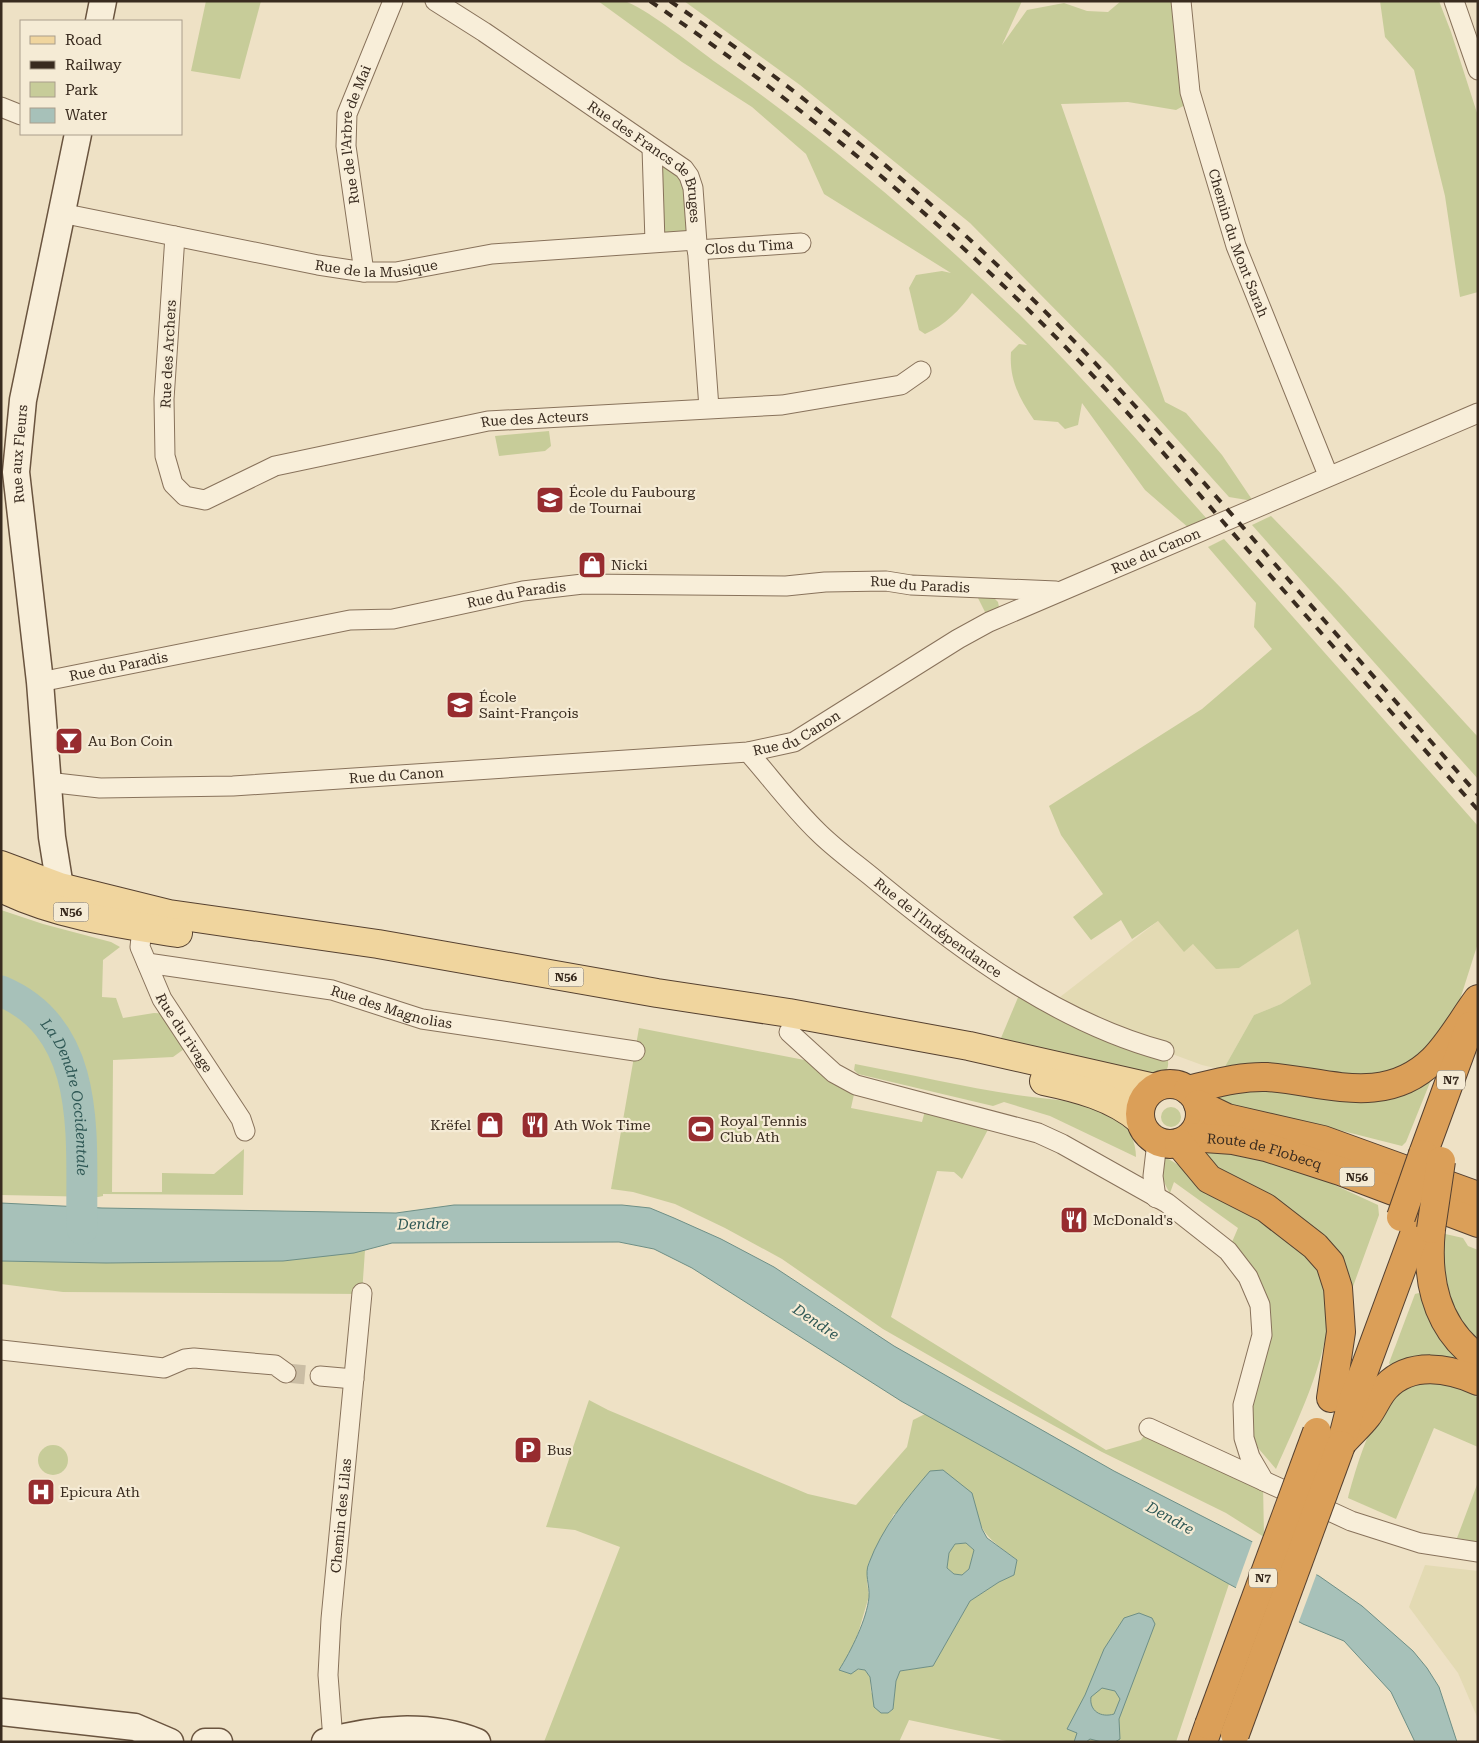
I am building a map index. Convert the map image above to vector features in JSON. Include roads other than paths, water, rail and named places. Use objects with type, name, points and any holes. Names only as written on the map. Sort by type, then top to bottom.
[{"type":"highway","points":[[1163,1136],[1199,1122],[1193,1097],[1247,1078],[1266,1078],[1353,1089],[1376,1088],[1397,1082],[1415,1074],[1432,1060],[1454,1036],[1478,999]]},
{"type":"highway","name":"N7","points":[[1233,1738],[1341,1445],[1351,1406],[1416,1223],[1432,1158],[1478,1006]]},
{"type":"highway","points":[[1432,1158],[1478,1062]]},
{"type":"highway","name":"N56","points":[[1154,1088],[1165,1084],[1177,1085],[1193,1097]]},
{"type":"highway","points":[[1154,1088],[1142,1102],[1163,1136],[1208,1179],[1266,1208],[1315,1246],[1330,1263],[1338,1288],[1341,1332],[1331,1398]]},
{"type":"highway","name":"Route de Flobecq","points":[[1193,1097],[1227,1118],[1323,1140],[1478,1196]]},
{"type":"highway","name":"Route de Flobecq","points":[[1163,1136],[1233,1140],[1266,1147],[1340,1171],[1478,1223]]},
{"type":"highway","points":[[1416,1223],[1430,1269],[1437,1304],[1445,1324],[1478,1358]]},
{"type":"highway","name":"N7","points":[[1206,1733],[1331,1398],[1416,1223]]},
{"type":"highway","points":[[1341,1445],[1368,1416],[1387,1386],[1398,1378],[1425,1369],[1441,1369],[1461,1373],[1478,1381]]},
{"type":"main road","points":[[99,20],[103,1]]},
{"type":"main road","name":"Rue aux Fleurs","points":[[60,887],[52,837],[40,682],[16,472],[23,400],[77,135]]},
{"type":"main road","points":[[6,877],[37,867],[52,837]]},
{"type":"main road","name":"N56","points":[[6,877],[60,887],[169,914],[378,944],[960,1045],[1154,1088]]},
{"type":"main road","name":"N56","points":[[6,877],[44,904],[85,916],[142,928],[373,960],[789,1032],[1052,1083],[1108,1098],[1126,1108],[1163,1136]]},
{"type":"main road","points":[[1,1712],[136,1727],[170,1742]]},
{"type":"main road","points":[[329,1741],[361,1734],[412,1729],[448,1733],[477,1742]]},
{"type":"main road","points":[[205,1742],[219,1742]]},
{"type":"street","name":"Rue de l'Arbre de Mai","points":[[364,272],[346,146],[347,114],[393,1]]},
{"type":"street","name":"Rue des Francs de Bruges","points":[[435,1],[484,32],[684,168],[689,176],[692,188],[709,408]]},
{"type":"street","name":"Chemin du Mont Sarah","points":[[1181,1],[1190,92],[1236,246],[1328,475]]},
{"type":"street","points":[[1454,1],[1478,70]]},
{"type":"street","points":[[1,108],[20,115]]},
{"type":"street","points":[[652,148],[656,242]]},
{"type":"street","name":"Rue de la Musique","points":[[61,213],[318,265],[364,272],[396,272],[492,254],[656,242],[697,245]]},
{"type":"street","name":"Rue des Archers","points":[[169,471],[166,456],[164,400],[175,236]]},
{"type":"street","name":"Clos du Tima","points":[[697,245],[801,243]]},
{"type":"street","name":"Rue des Acteurs","points":[[169,471],[173,484],[185,496],[205,500],[275,466],[471,424],[505,419],[782,405],[901,385],[921,371]]},
{"type":"street","name":"Rue du Canon","points":[[48,782],[100,788],[233,786],[748,752],[794,742],[958,639],[1026,605],[1192,537],[1328,475],[1478,413]]},
{"type":"street","name":"Rue du Paradis","points":[[40,682],[350,620],[393,619],[523,591],[583,584],[786,586],[825,582],[886,581],[911,585],[1061,591]]},
{"type":"street","name":"Rue de l'Indépendance","points":[[748,752],[818,832],[935,929],[1061,1010],[1142,1045],[1164,1051]]},
{"type":"street","name":"Rue du rivage","points":[[142,928],[140,947],[162,999],[241,1119],[246,1131]]},
{"type":"street","name":"Rue des Magnolias","points":[[147,963],[332,990],[422,1019],[635,1051]]},
{"type":"street","points":[[789,1032],[834,1073],[856,1085],[993,1120],[1048,1137],[1167,1203],[1228,1251],[1253,1287],[1260,1305],[1262,1334],[1245,1391],[1242,1418],[1244,1438],[1250,1458],[1264,1481]]},
{"type":"street","points":[[1124,1178],[1132,1174],[1163,1136]]},
{"type":"street","points":[[1156,1198],[1153,1176],[1163,1136]]},
{"type":"street","name":"Chemin des Lilas","points":[[329,1741],[328,1675],[331,1619],[362,1293]]},
{"type":"street","points":[[1,1350],[164,1368],[185,1359],[194,1358],[275,1365],[286,1373]]},
{"type":"street","points":[[320,1376],[354,1380]]},
{"type":"street","points":[[1149,1428],[1351,1520],[1420,1543],[1478,1552]]},
{"type":"water","name":"Dendre","points":[[1,1203],[102,1208],[396,1213],[454,1205],[622,1205],[650,1208],[721,1239],[774,1267],[894,1346],[1114,1471],[1319,1576],[1362,1606],[1413,1651],[1439,1687],[1457,1742],[1415,1742],[1391,1692],[1344,1641],[1303,1624],[1229,1584],[901,1401],[692,1268],[654,1249],[619,1242],[392,1243],[354,1253],[283,1261],[106,1263],[1,1261]]},
{"type":"water","points":[[943,1470],[972,1493],[982,1529],[987,1538],[1017,1560],[1014,1575],[999,1582],[970,1601],[933,1666],[900,1671],[896,1681],[893,1709],[888,1713],[881,1713],[874,1707],[870,1677],[865,1670],[858,1669],[851,1674],[839,1670],[862,1625],[868,1606],[869,1588],[867,1575],[874,1550],[895,1514],[930,1471]],"holes":[[[966,1543],[974,1550],[969,1569],[962,1575],[954,1574],[947,1568],[949,1553],[955,1544]]]},
{"type":"water","points":[[1139,1613],[1152,1618],[1155,1624],[1119,1719],[1120,1739],[1115,1742],[1102,1742],[1090,1739],[1086,1742],[1074,1742],[1077,1733],[1067,1729],[1085,1695],[1104,1649],[1124,1618]],"holes":[[[1102,1688],[1115,1691],[1120,1699],[1114,1714],[1105,1715],[1094,1710],[1091,1697]]]},
{"type":"waterway","name":"La Dendre Occidentale","points":[[1,991],[32,1009],[53,1033],[68,1061],[76,1093],[81,1127],[82,1229]]},
{"type":"tunnel","points":[[286,1373],[320,1376]]},
{"type":"railway","points":[[650,1],[770,87],[828,132],[885,179],[995,277],[1048,329],[1135,421],[1478,810]]},
{"type":"railway","points":[[670,1],[760,66],[848,134],[933,206],[1015,282],[1105,373],[1163,437],[1478,795]]},
{"type":"place","name":"École du Faubourg de Tournai","points":[[550,500]]},
{"type":"place","name":"Nicki","points":[[592,565]]},
{"type":"place","name":"École Saint-François","points":[[460,705]]},
{"type":"place","name":"Au Bon Coin","points":[[69,741]]},
{"type":"place","name":"Krëfel","points":[[490,1125]]},
{"type":"place","name":"Ath Wok Time","points":[[535,1125]]},
{"type":"place","name":"Royal Tennis Club Ath","points":[[701,1129]]},
{"type":"place","name":"McDonald's","points":[[1074,1220]]},
{"type":"place","name":"Bus","points":[[528,1450]]},
{"type":"place","name":"Epicura Ath","points":[[41,1492]]}]
